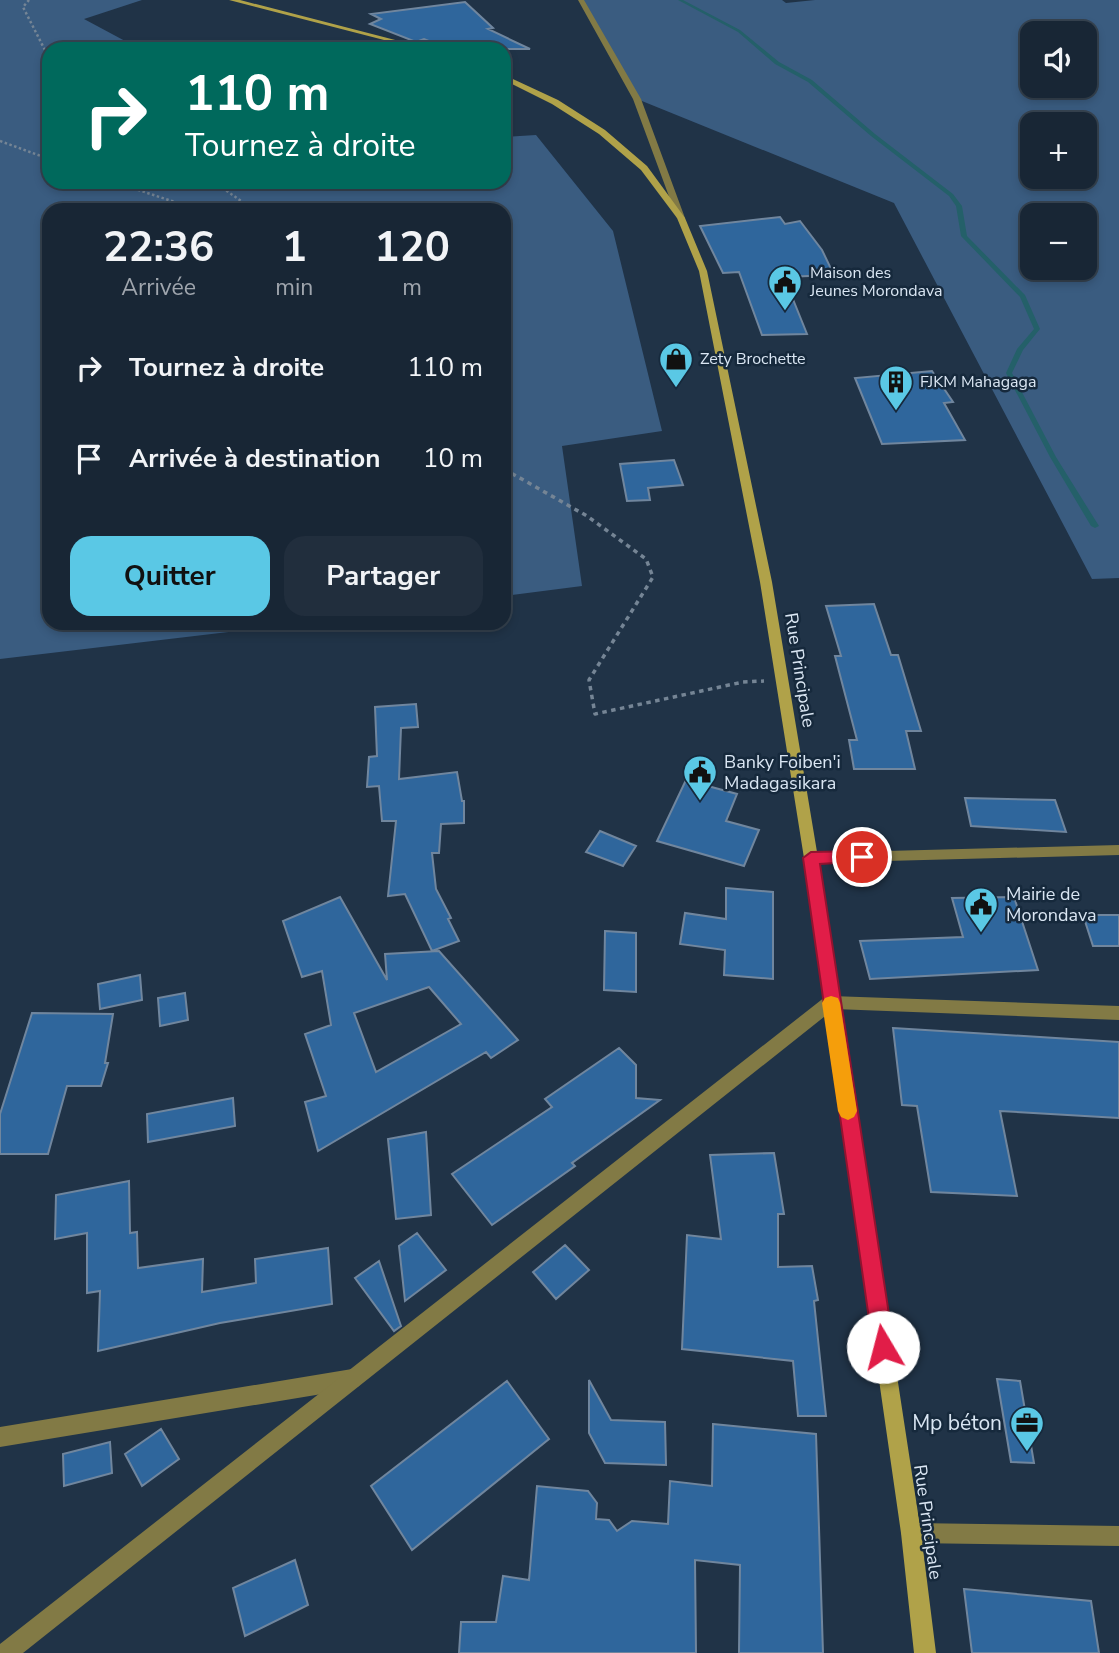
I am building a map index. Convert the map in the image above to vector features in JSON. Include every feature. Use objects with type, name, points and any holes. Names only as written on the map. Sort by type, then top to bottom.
[{"type":"main road","points":[[232,0],[399,42]]},
{"type":"main road","name":"Rue Principale","points":[[511,80],[555,102],[602,132],[644,169],[681,218],[703,271],[766,582],[811,858],[911,1533],[925,1653]]},
{"type":"street","points":[[581,0],[637,99],[681,218]]},
{"type":"street","points":[[811,858],[1119,850]]},
{"type":"street","points":[[6,1653],[831,1002],[1119,1013]]},
{"type":"street","points":[[0,1437],[354,1379]]},
{"type":"street","points":[[911,1533],[1119,1536]]},
{"type":"path","points":[[29,0],[23,8],[42,45]]},
{"type":"path","points":[[0,141],[42,156]]},
{"type":"path","points":[[135,189],[178,203]]},
{"type":"path","points":[[224,189],[244,203]]},
{"type":"path","points":[[511,473],[587,516],[646,559],[653,577],[589,680],[595,714],[743,682],[782,681]]},
{"type":"shaded area","points":[[0,0],[142,0],[84,19],[127,42],[42,42],[42,189],[511,189],[511,137],[536,135],[613,231],[662,431],[562,446],[582,586],[511,595],[511,203],[42,203],[42,630],[245,630],[0,659]]},
{"type":"shaded area","points":[[581,0],[782,0],[786,3],[815,0],[1119,0],[1119,578],[1092,579],[894,203],[637,99]]},
{"type":"building","points":[[465,2],[493,28],[488,29],[530,49],[511,49],[511,42],[432,42],[424,39],[416,42],[370,24],[381,19],[371,14]]},
{"type":"building","points":[[780,217],[785,224],[800,221],[822,250],[834,275],[784,277],[807,334],[762,335],[739,272],[723,273],[700,226]]},
{"type":"building","name":"FJKM Mahagaga","points":[[932,371],[953,402],[944,403],[965,440],[882,444],[855,378]]},
{"type":"building","points":[[674,460],[683,485],[648,488],[650,500],[627,501],[620,464]]},
{"type":"building","points":[[874,604],[891,655],[898,655],[921,731],[906,731],[915,769],[854,769],[849,740],[857,740],[835,656],[841,656],[826,606]]},
{"type":"building","points":[[416,704],[418,727],[401,728],[399,779],[457,772],[464,801],[464,823],[441,824],[439,853],[432,853],[436,889],[459,941],[432,951],[405,894],[388,896],[396,821],[382,821],[379,786],[367,787],[369,757],[377,756],[375,707]]},
{"type":"building","points":[[686,780],[737,794],[726,821],[759,830],[744,866],[657,841]]},
{"type":"building","points":[[965,798],[1055,800],[1066,832],[971,826]]},
{"type":"building","points":[[600,831],[636,846],[623,866],[586,852]]},
{"type":"building","points":[[726,888],[773,892],[773,979],[724,975],[725,950],[680,944],[685,913],[726,919]]},
{"type":"building","points":[[340,897],[387,980],[385,954],[439,951],[518,1040],[491,1058],[486,1052],[318,1151],[305,1102],[326,1096],[305,1034],[331,1025],[322,971],[302,977],[283,921]],"holes":[[[429,987],[461,1024],[376,1072],[354,1013]]]},
{"type":"building","points":[[1014,897],[1038,970],[870,979],[860,941],[963,937],[952,898]]},
{"type":"building","points":[[1083,915],[1119,915],[1119,946],[1093,946]]},
{"type":"building","points":[[605,931],[636,933],[636,992],[604,990]]},
{"type":"building","points":[[140,975],[142,1000],[100,1009],[98,984]]},
{"type":"building","points":[[185,993],[188,1020],[160,1026],[158,998]]},
{"type":"building","points":[[32,1013],[113,1014],[105,1063],[108,1063],[101,1086],[67,1086],[48,1154],[0,1154],[0,1114]]},
{"type":"building","points":[[893,1028],[1119,1042],[1119,1118],[1000,1111],[1017,1196],[931,1192],[917,1106],[902,1105]]},
{"type":"building","points":[[619,1048],[636,1065],[636,1098],[660,1100],[572,1163],[575,1166],[492,1225],[452,1174],[552,1107],[545,1099]]},
{"type":"building","points":[[233,1098],[235,1126],[148,1142],[147,1114]]},
{"type":"building","points":[[426,1132],[431,1215],[396,1219],[388,1139]]},
{"type":"building","points":[[774,1153],[784,1214],[778,1214],[778,1267],[812,1266],[818,1300],[814,1301],[826,1416],[798,1416],[793,1361],[682,1349],[687,1235],[721,1239],[710,1155]]},
{"type":"building","points":[[129,1181],[130,1233],[137,1232],[138,1268],[203,1259],[202,1292],[256,1283],[255,1259],[328,1248],[332,1304],[220,1323],[98,1351],[100,1291],[87,1293],[87,1233],[55,1239],[56,1195]]},
{"type":"building","points":[[417,1233],[446,1270],[405,1301],[399,1246]]},
{"type":"building","points":[[565,1245],[589,1270],[556,1299],[533,1272]]},
{"type":"building","points":[[379,1261],[401,1326],[394,1331],[355,1278]]},
{"type":"building","points":[[997,1379],[1020,1381],[1034,1463],[1011,1462]]},
{"type":"building","points":[[589,1380],[611,1420],[665,1422],[666,1465],[605,1463],[589,1433]]},
{"type":"building","points":[[507,1381],[549,1439],[412,1550],[371,1486]]},
{"type":"building","points":[[713,1424],[816,1434],[823,1653],[739,1653],[740,1565],[695,1560],[696,1653],[459,1653],[461,1622],[496,1622],[503,1576],[529,1580],[537,1486],[588,1491],[597,1503],[596,1519],[609,1520],[617,1531],[632,1521],[668,1524],[670,1481],[712,1486]]},
{"type":"building","points":[[161,1429],[179,1459],[142,1486],[125,1454]]},
{"type":"building","points":[[110,1442],[112,1473],[64,1486],[63,1454]]},
{"type":"building","points":[[295,1560],[308,1605],[245,1636],[233,1588]]},
{"type":"building","points":[[964,1589],[1091,1601],[1099,1653],[972,1653]]},
{"type":"waterway","points":[[680,0],[739,31],[777,63],[810,81],[873,135],[951,195],[959,206],[964,236],[1023,296],[1037,329],[1020,349],[1009,373],[1053,457],[1095,526]]},
{"type":"slow traffic","points":[[831,1003],[848,1111]]},
{"type":"place","name":"Maison des Jeunes Morondava","points":[[785,312]]},
{"type":"place","name":"Zety Brochette","points":[[676,389]]},
{"type":"place","name":"FJKM Mahagaga","points":[[896,412]]},
{"type":"place","name":"Banky Foiben'i Madagasikara","points":[[700,802]]},
{"type":"place","name":"Mairie de Morondava","points":[[981,934]]},
{"type":"place","name":"Mp béton","points":[[1027,1453]]},
{"type":"route","points":[[862,857],[811,858],[883,1347]]}]
